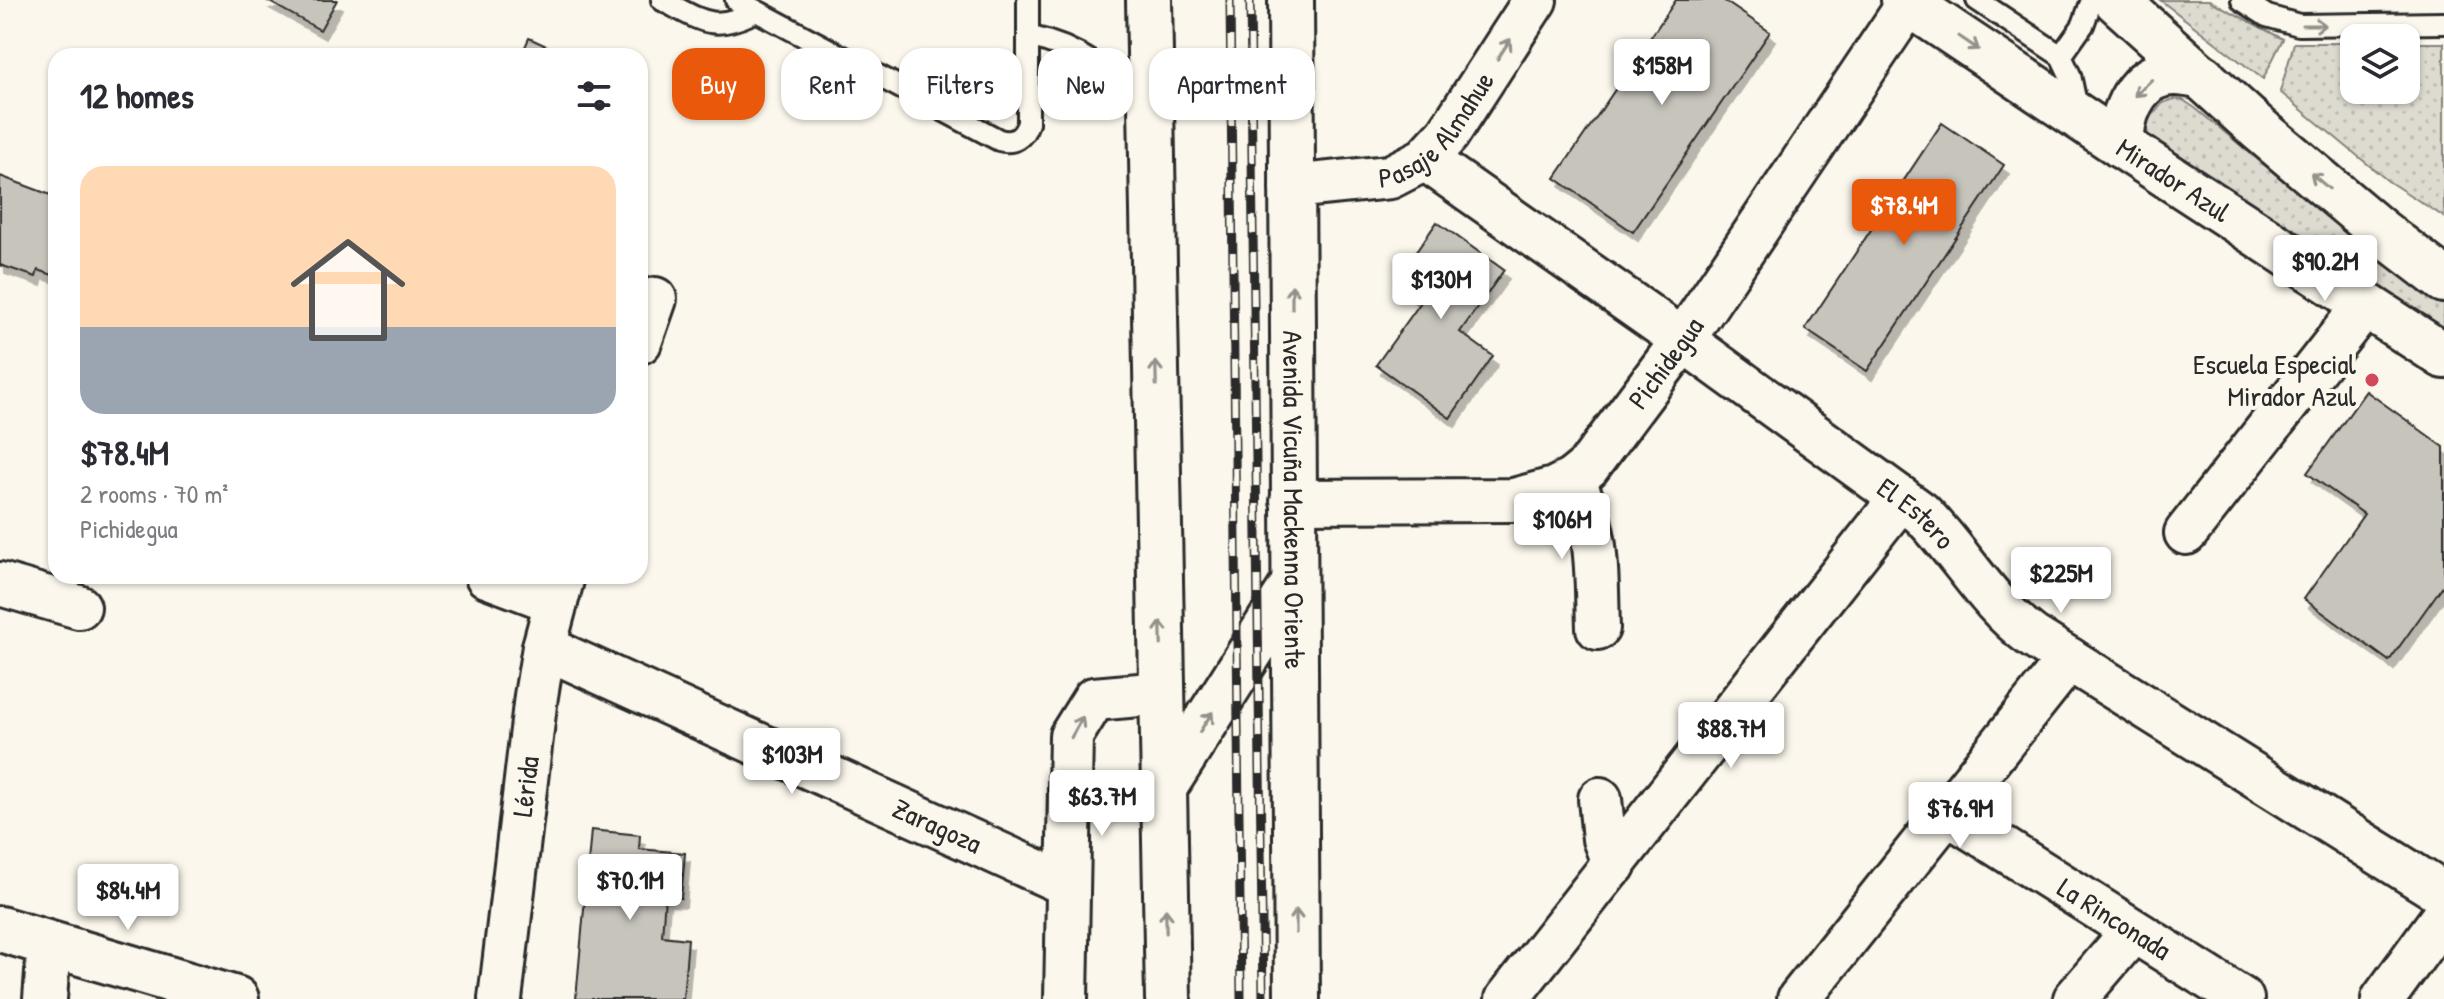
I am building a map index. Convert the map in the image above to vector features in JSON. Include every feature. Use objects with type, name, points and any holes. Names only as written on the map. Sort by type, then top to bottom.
[{"type":"main road","points":[[1149,0],[1150,48]]},
{"type":"main road","name":"Avenida Vicuña Mackenna Oriente","points":[[1291,0],[1297,999]]},
{"type":"main road","points":[[2116,0],[2319,180],[2444,280]]},
{"type":"main road","name":"Mirador Azul","points":[[1906,2],[2444,356]]},
{"type":"main road","points":[[2122,146],[2124,114],[2131,100],[2149,81],[2160,74],[2175,72],[2203,77]]},
{"type":"main road","points":[[1152,120],[1168,999]]},
{"type":"main road","points":[[1164,788],[1293,585]]},
{"type":"main road","points":[[0,929],[236,999]]},
{"type":"street","name":"Pasaje Almahue","points":[[1291,187],[1390,177],[1425,159],[1448,134],[1535,0]]},
{"type":"street","name":"Pichidegua","points":[[1292,501],[1514,500],[1535,496],[1572,480],[1602,452],[1683,340],[1906,2]]},
{"type":"street","name":"El Estero","points":[[1425,159],[1901,498],[1938,530],[1998,608],[2032,636],[2444,894]]},
{"type":"street","points":[[648,319],[655,299]]},
{"type":"street","points":[[2186,533],[2364,306]]},
{"type":"street","points":[[1572,480],[1583,499],[1594,534],[1598,628]]},
{"type":"street","points":[[1507,999],[1901,498]]},
{"type":"street","points":[[0,584],[79,607]]},
{"type":"street","points":[[532,584],[560,589]]},
{"type":"street","name":"Lérida","points":[[500,999],[536,696],[544,647],[560,589]]},
{"type":"street","name":"Zaragoza","points":[[544,647],[1068,885]]},
{"type":"street","points":[[1799,999],[2069,659]]},
{"type":"street","points":[[1066,999],[1071,736],[1094,699],[1162,693]]},
{"type":"street","points":[[1600,799],[1604,839],[1614,865]]},
{"type":"street","name":"La Rinconada","points":[[1947,813],[2242,999]]},
{"type":"street","points":[[2383,999],[2444,915]]},
{"type":"street","points":[[2075,999],[2133,931]]},
{"type":"street","points":[[45,999],[49,945]]},
{"type":"lane","points":[[662,0],[711,23],[734,22],[756,11]]},
{"type":"lane","points":[[736,0],[1008,142],[1017,140],[1025,133],[1028,123],[1028,0]]},
{"type":"lane","points":[[1977,0],[2061,56],[2070,75],[2079,117]]},
{"type":"lane","points":[[2061,56],[2083,25],[2092,0]]},
{"type":"lane","points":[[2242,0],[2267,16],[2299,25],[2444,23]]},
{"type":"lane","points":[[1028,36],[1070,49],[1090,59],[1149,113]]},
{"type":"shaded area","points":[[2160,0],[2209,0],[2283,39],[2263,79]]},
{"type":"shaded area","points":[[2294,43],[2340,43],[2340,104],[2420,104],[2420,43],[2444,43],[2444,217],[2388,181],[2280,92]]},
{"type":"shaded area","points":[[2183,100],[2195,108],[2305,198],[2444,299],[2444,334],[2157,146],[2147,134],[2146,121],[2163,103]]},
{"type":"building","points":[[266,0],[337,0],[320,30]]},
{"type":"building","points":[[1676,0],[1723,0],[1770,32],[1633,232],[1555,178]]},
{"type":"building","points":[[529,38],[551,48],[525,48]]},
{"type":"building","points":[[1942,123],[2004,165],[1867,371],[1805,329]]},
{"type":"building","points":[[0,176],[48,194],[48,273],[38,270],[36,277],[0,265]]},
{"type":"building","points":[[1437,222],[1504,270],[1460,332],[1493,356],[1450,418],[1376,365],[1421,302],[1394,283]]},
{"type":"building","points":[[2366,391],[2444,447],[2444,584],[2389,661],[2304,599],[2364,514],[2307,473]]},
{"type":"building","points":[[591,830],[640,835],[639,849],[685,853],[681,898],[665,897],[662,936],[688,939],[683,999],[576,999]]},
{"type":"railway","points":[[1230,0],[1241,999]]},
{"type":"railway","points":[[1250,0],[1263,999]]},
{"type":"place","name":"Escuela Especial Mirador Azul","points":[[2372,380]]}]
